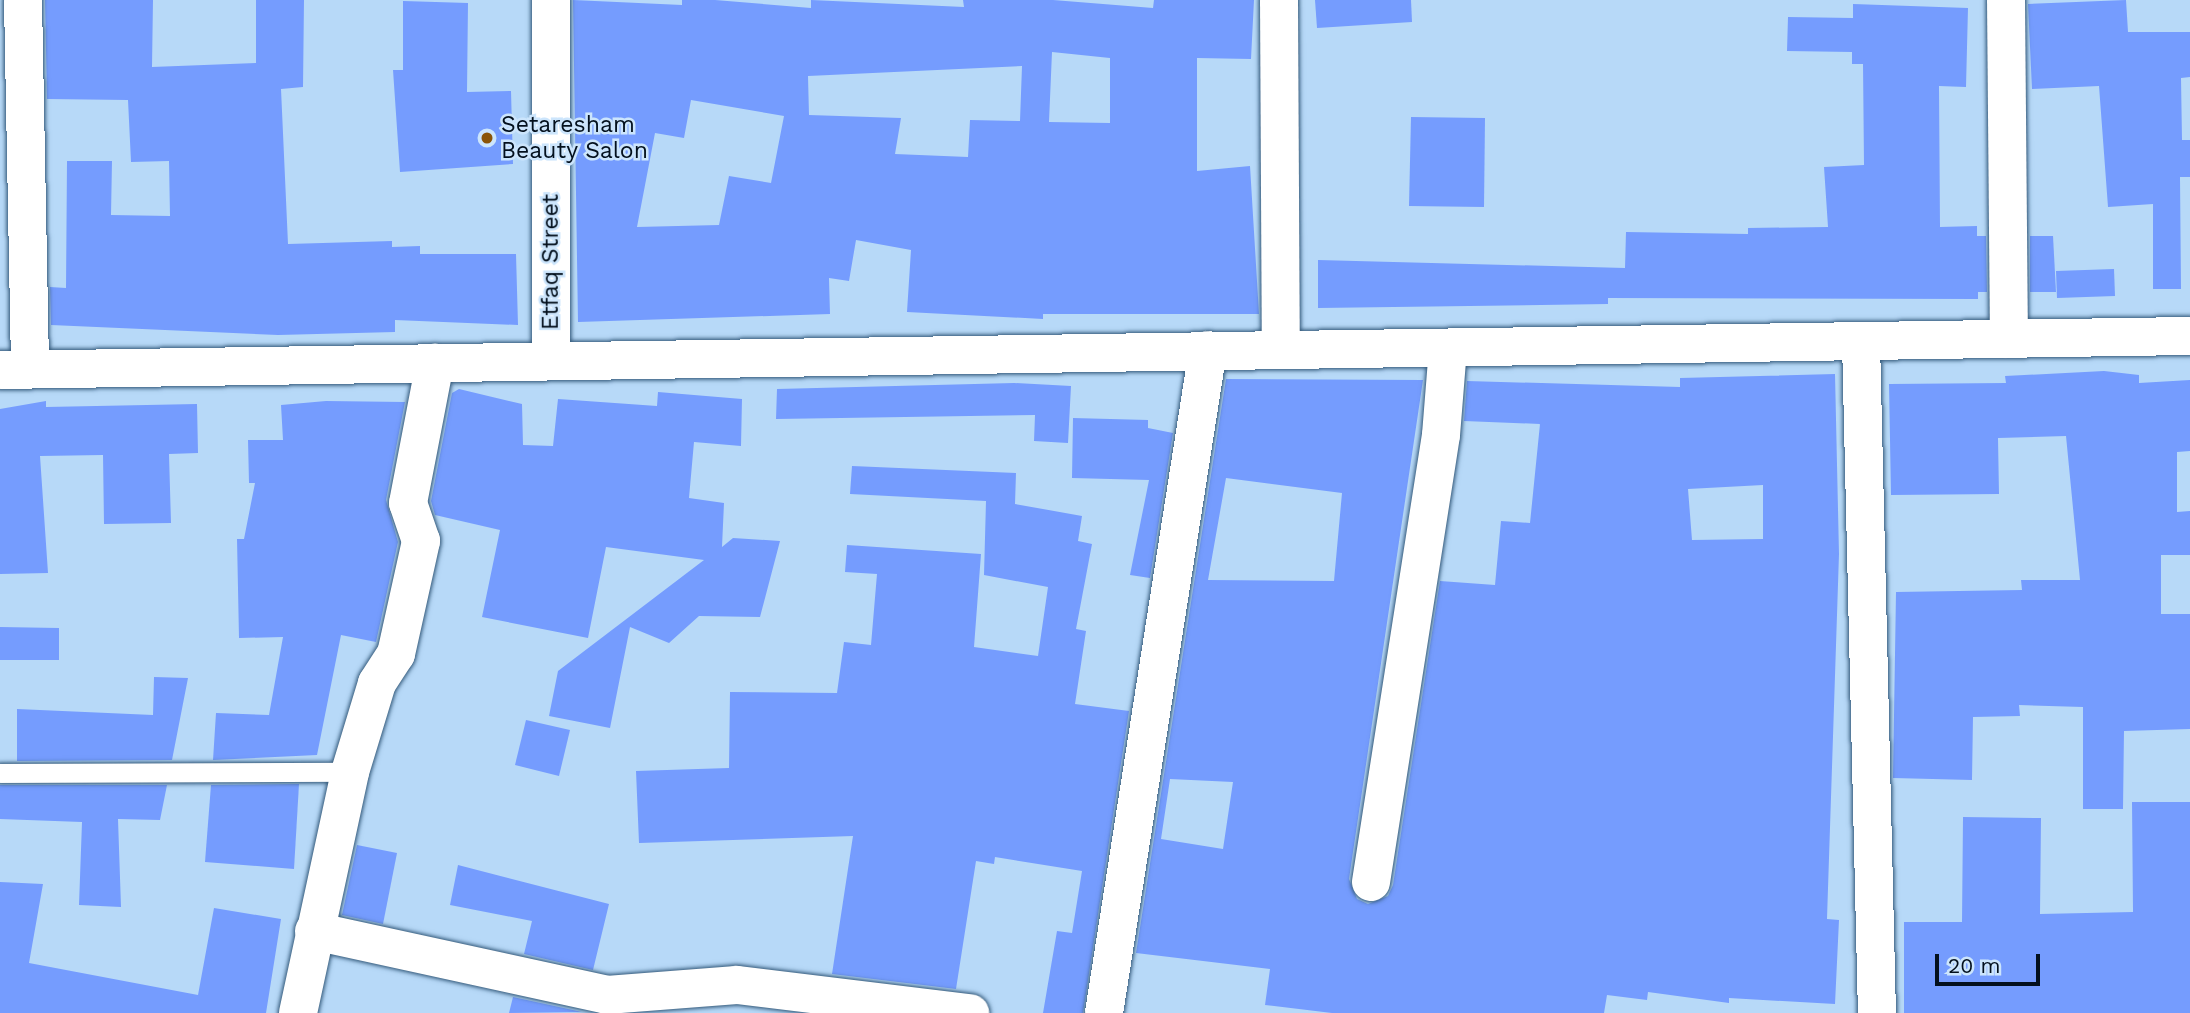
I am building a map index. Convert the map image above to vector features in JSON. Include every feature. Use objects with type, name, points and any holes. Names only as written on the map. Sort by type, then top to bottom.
[{"type":"street","points":[[23,0],[15,369],[435,363],[551,356],[1208,351],[2190,336]]},
{"type":"street","name":"Etfaq Street","points":[[551,0],[551,356]]},
{"type":"street","points":[[1279,0],[1281,350]]},
{"type":"street","points":[[2006,0],[2009,339]]},
{"type":"street","points":[[1861,341],[1877,1013]]},
{"type":"street","points":[[1371,882],[1441,435],[1448,348]]},
{"type":"street","points":[[1104,1013],[1208,351]]},
{"type":"street","points":[[298,1013],[349,772],[377,683],[396,654],[421,541],[408,502],[435,363]]},
{"type":"street","points":[[314,931],[607,995],[737,985],[970,1013]]},
{"type":"lane","points":[[0,773],[349,772]]},
{"type":"building","points":[[45,0],[153,0],[152,67],[256,63],[256,0],[304,0],[303,87],[281,89],[288,244],[392,241],[392,247],[420,246],[420,254],[516,254],[518,325],[395,320],[395,332],[278,335],[51,325],[50,287],[66,288],[67,161],[112,161],[111,215],[170,216],[169,161],[131,162],[128,100],[47,99]]},
{"type":"building","points":[[573,0],[682,5],[682,0],[715,0],[811,8],[811,0],[964,7],[963,0],[1053,0],[1153,8],[1154,0],[1254,0],[1251,59],[1197,58],[1197,171],[1250,166],[1259,314],[1043,314],[1043,319],[907,312],[911,250],[856,240],[849,281],[829,278],[830,314],[578,322]],"holes":[[[1052,52],[1110,58],[1110,123],[1049,122]],[[1022,66],[1020,121],[970,120],[968,157],[895,154],[901,118],[809,115],[808,76]],[[691,100],[784,116],[771,183],[729,176],[719,225],[637,227],[655,133],[684,138]]]},
{"type":"building","points":[[1315,0],[1411,0],[1412,22],[1317,28]]},
{"type":"building","points":[[2126,0],[2128,32],[2190,32],[2190,77],[2181,78],[2182,140],[2190,140],[2190,177],[2180,177],[2181,289],[2153,289],[2153,204],[2108,207],[2099,86],[2032,89],[2028,4]]},
{"type":"building","points":[[403,1],[468,3],[467,92],[511,91],[513,164],[400,172],[393,70],[403,70]]},
{"type":"building","points":[[1853,4],[1968,8],[1966,87],[1939,86],[1940,227],[1977,226],[1977,236],[1986,236],[1987,292],[1978,292],[1978,299],[1608,298],[1608,304],[1318,308],[1318,260],[1625,268],[1626,232],[1748,234],[1748,228],[1828,227],[1824,167],[1864,165],[1863,64],[1852,64],[1852,52],[1787,51],[1788,17],[1853,18]]},
{"type":"building","points":[[1411,117],[1485,118],[1484,207],[1409,206]]},
{"type":"building","points":[[2030,236],[2053,236],[2056,292],[2030,292]]},
{"type":"building","points":[[2114,269],[2115,296],[2057,298],[2056,271]]},
{"type":"building","points":[[2104,371],[2139,375],[2139,383],[2190,380],[2190,451],[2177,452],[2177,512],[2190,511],[2190,555],[2161,555],[2161,614],[2190,614],[2190,729],[2124,731],[2123,809],[2083,809],[2083,707],[2019,705],[2020,716],[1973,717],[1972,780],[1893,778],[1896,592],[2022,590],[2021,580],[2080,580],[2066,436],[1998,438],[1999,494],[1891,495],[1889,384],[2006,383],[2005,376]]},
{"type":"building","points":[[1835,374],[1839,554],[1827,919],[1839,920],[1835,1004],[1729,998],[1729,1003],[1648,992],[1647,1000],[1607,995],[1604,1013],[1332,1013],[1265,1005],[1270,969],[1136,953],[1226,379],[1423,380],[1349,879],[1357,899],[1368,904],[1388,896],[1393,885],[1440,581],[1495,585],[1501,521],[1530,523],[1540,424],[1464,421],[1467,381],[1680,387],[1680,378]],"holes":[[[1226,478],[1342,493],[1334,581],[1208,580]],[[1763,485],[1763,539],[1692,540],[1688,489]],[[1170,779],[1233,782],[1223,849],[1161,839]]]},
{"type":"building","points":[[1014,383],[1071,386],[1068,443],[1034,441],[1035,415],[776,419],[777,389]]},
{"type":"building","points":[[459,389],[522,404],[523,445],[553,446],[558,399],[657,406],[658,392],[742,399],[741,446],[694,442],[689,498],[724,503],[722,547],[733,538],[780,541],[760,617],[699,616],[669,643],[630,627],[610,728],[549,716],[558,671],[704,560],[606,547],[588,638],[482,617],[500,530],[435,515],[431,501],[452,393]]},
{"type":"building","points":[[46,401],[46,407],[197,404],[198,453],[169,454],[171,523],[104,524],[103,455],[40,456],[48,573],[0,574],[0,409]]},
{"type":"building","points":[[326,401],[405,402],[386,500],[398,542],[376,642],[341,635],[317,755],[213,760],[216,713],[269,715],[283,637],[239,638],[237,539],[244,539],[255,483],[249,483],[248,440],[283,440],[281,405]]},
{"type":"building","points":[[1073,418],[1148,420],[1148,428],[1173,433],[1150,578],[1130,575],[1149,480],[1072,478]]},
{"type":"building","points":[[852,466],[1016,473],[1015,504],[1082,516],[1078,541],[1092,544],[1076,629],[1086,631],[1075,704],[1129,711],[1083,1013],[1043,1013],[1057,931],[1072,933],[1082,871],[995,857],[994,864],[976,861],[956,989],[832,974],[853,836],[639,843],[636,771],[729,768],[730,692],[837,693],[844,642],[871,645],[877,574],[845,572],[847,545],[981,554],[974,647],[1038,656],[1048,587],[984,575],[986,501],[850,494]]},
{"type":"building","points":[[0,627],[59,628],[59,660],[0,660]]},
{"type":"building","points":[[154,677],[188,678],[172,760],[17,761],[17,709],[153,715]]},
{"type":"building","points":[[526,720],[570,730],[559,776],[515,765]]},
{"type":"building","points":[[299,784],[294,869],[205,862],[211,785]]},
{"type":"building","points":[[0,785],[167,785],[160,820],[118,819],[121,907],[79,905],[82,822],[0,819]]},
{"type":"building","points":[[2132,802],[2190,802],[2190,1013],[1904,1013],[1904,922],[1962,922],[1963,817],[2041,818],[2040,914],[2133,912]]},
{"type":"building","points":[[357,845],[397,853],[383,924],[342,915]]},
{"type":"building","points":[[458,865],[609,904],[593,970],[524,954],[532,921],[450,905]]},
{"type":"building","points":[[0,882],[43,884],[29,963],[198,995],[214,908],[281,919],[266,1013],[0,1013]]},
{"type":"building","points":[[513,997],[582,1012],[509,1013]]},
{"type":"place","name":"Setaresham Beauty Salon","points":[[487,138]]}]
